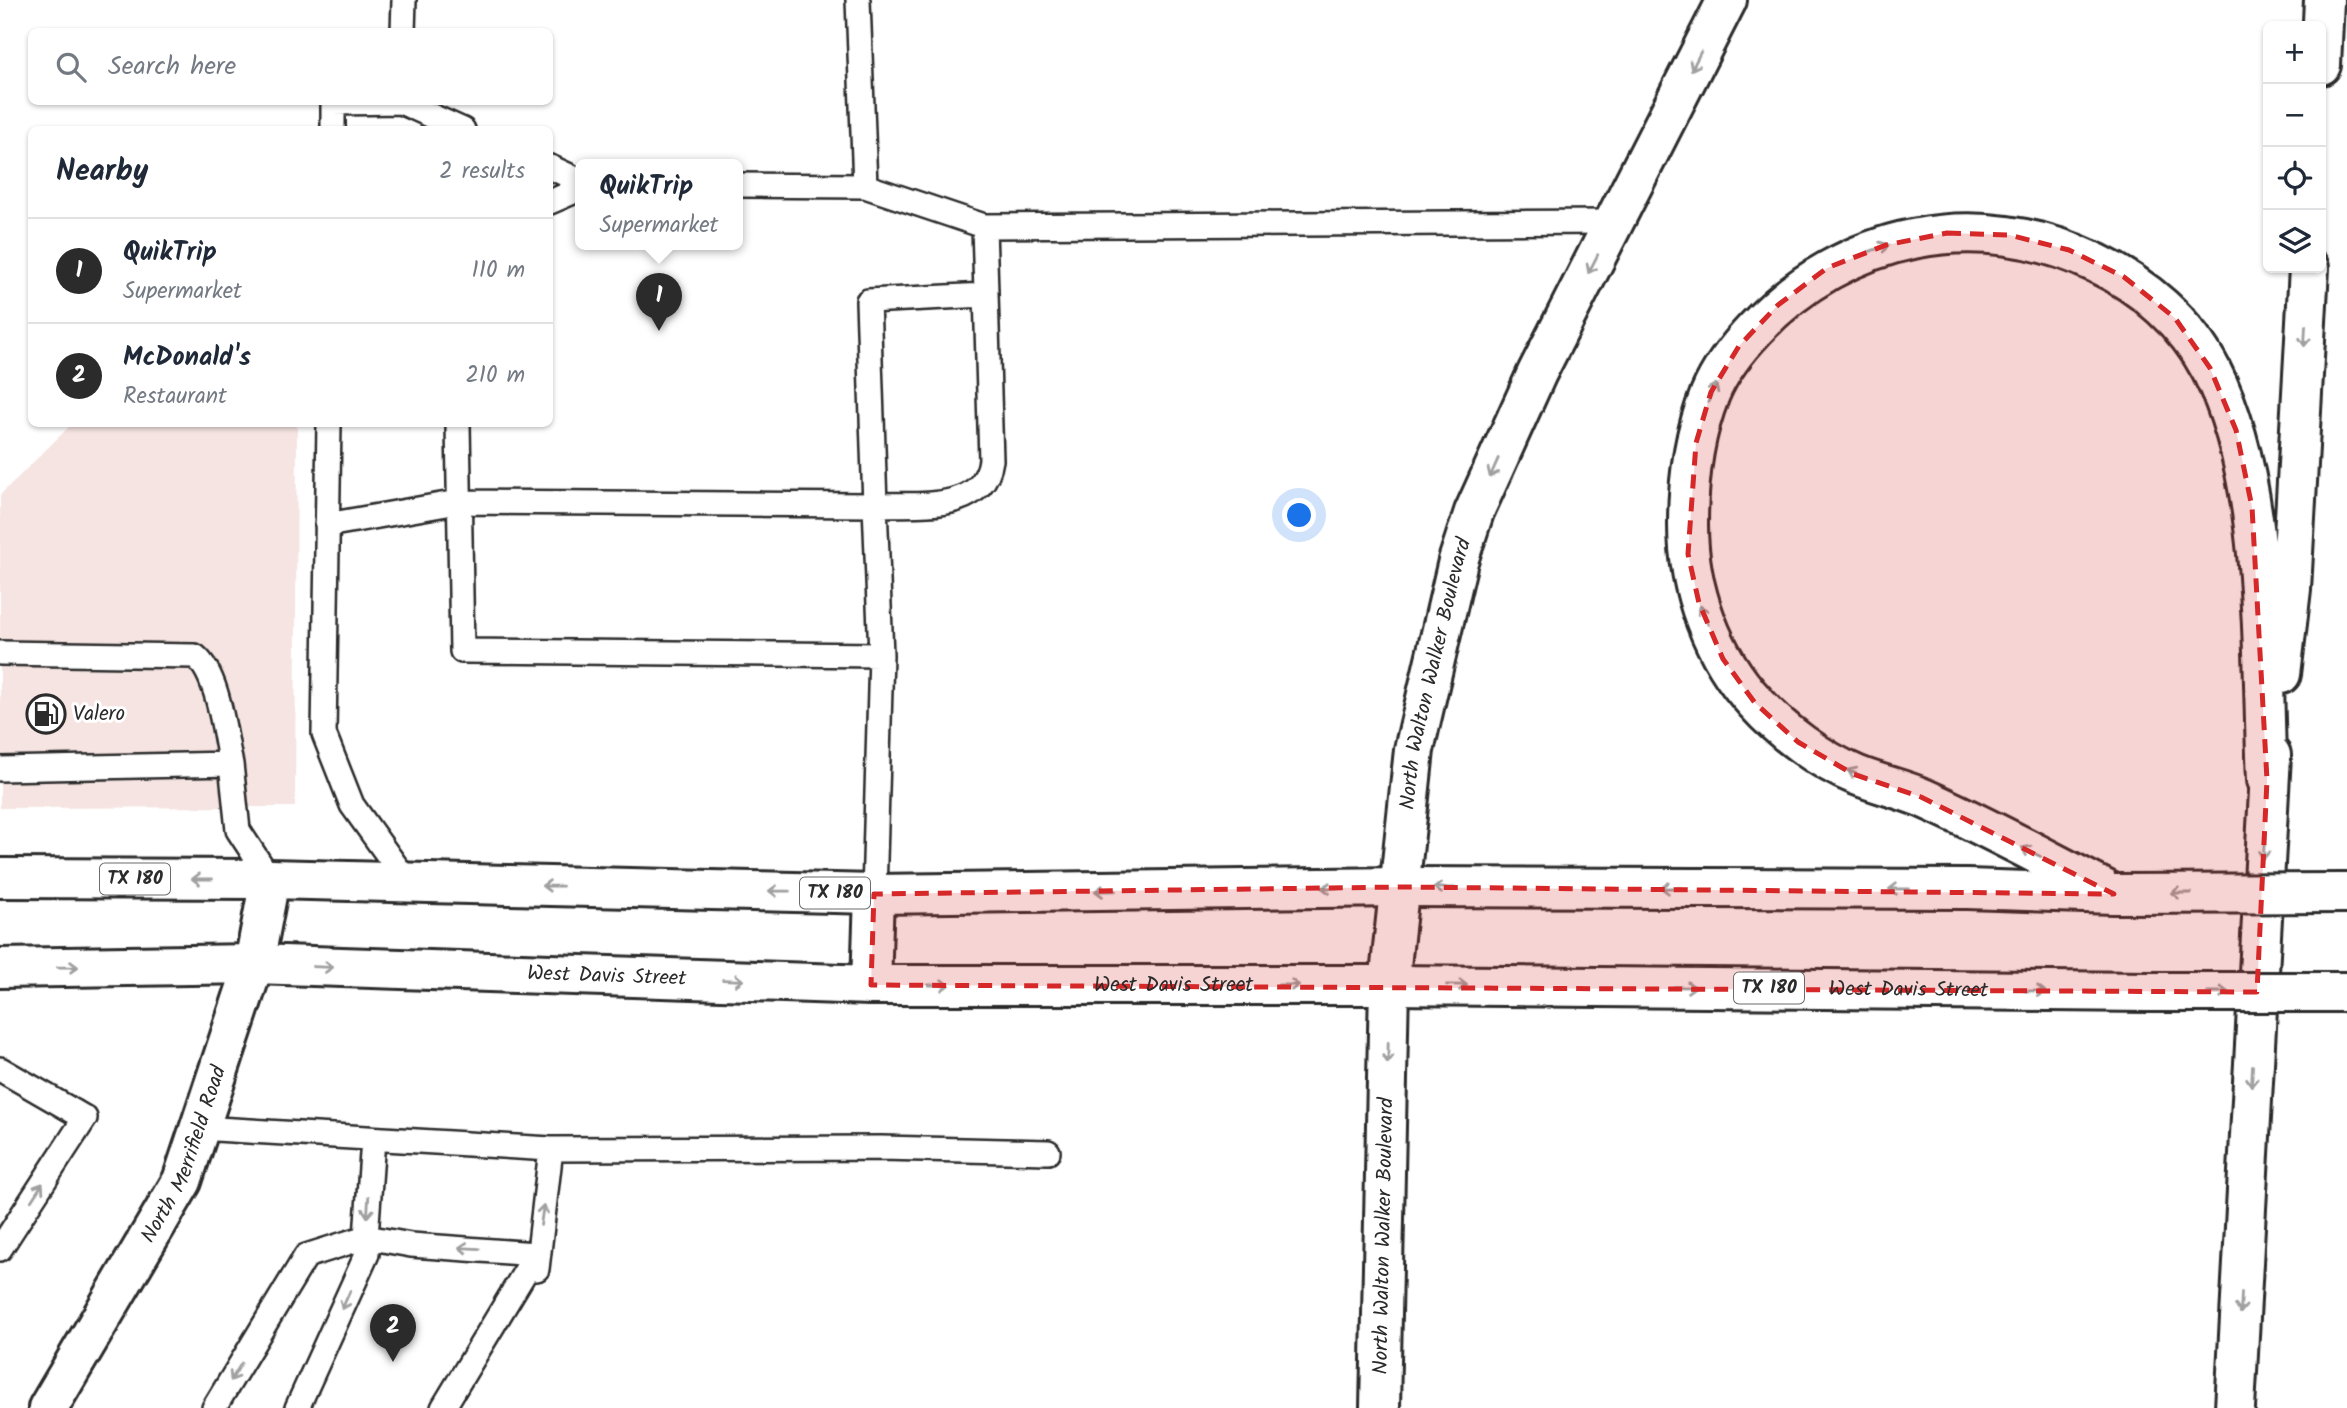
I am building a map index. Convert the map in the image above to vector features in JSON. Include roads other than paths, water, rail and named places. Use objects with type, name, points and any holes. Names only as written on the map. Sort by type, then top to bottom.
[{"type":"main road","name":"North Walton Walker Boulevard","points":[[1380,1408],[1389,985],[1413,750],[1462,549],[1474,512],[1537,373],[1727,0]]},
{"type":"main road","points":[[2324,21],[2325,0]]},
{"type":"main road","points":[[2114,894],[1921,797],[1853,774],[1798,742],[1755,703],[1723,659],[1699,603],[1688,554],[1688,498],[1696,443],[1711,392],[1739,346],[1778,305],[1828,268],[1886,245],[1947,233],[1984,234],[2009,235],[2069,250],[2124,277],[2175,318],[2210,368],[2236,430],[2252,507],[2267,780]]},
{"type":"main road","points":[[2235,1408],[2267,780],[2291,589],[2309,273]]},
{"type":"main road","name":"TX 180","points":[[0,878],[270,879],[874,894],[1401,887],[1967,889],[2114,894],[2347,893]]},
{"type":"main road","name":"North Merrifield Road","points":[[48,1408],[182,1181],[254,964],[270,879]]},
{"type":"main road","points":[[871,985],[874,894]]},
{"type":"main road","name":"West Davis Street","points":[[0,968],[254,964],[871,985],[1389,985],[2347,992]]},
{"type":"lane","points":[[404,0],[404,28]]},
{"type":"lane","points":[[858,0],[865,186]]},
{"type":"lane","points":[[333,126],[334,105]]},
{"type":"lane","points":[[409,105],[454,126]]},
{"type":"lane","points":[[553,168],[575,179]]},
{"type":"lane","points":[[743,185],[865,186],[984,226],[1614,222]]},
{"type":"lane","points":[[553,201],[575,191]]},
{"type":"lane","points":[[327,525],[458,502],[875,505],[951,501],[978,489],[988,477],[990,460],[984,226]]},
{"type":"lane","points":[[874,894],[881,655],[868,301],[985,295]]},
{"type":"lane","points":[[329,427],[324,734],[352,804],[408,883]]},
{"type":"lane","points":[[458,427],[462,651],[881,655]]},
{"type":"lane","points":[[0,653],[195,656],[206,665],[212,679],[230,764],[239,830],[270,879]]},
{"type":"lane","points":[[0,769],[230,764]]},
{"type":"lane","points":[[0,1069],[85,1118],[0,1249]]},
{"type":"lane","points":[[200,1128],[551,1149],[881,1149],[1048,1153]]},
{"type":"lane","points":[[297,1408],[367,1254],[373,1139]]},
{"type":"lane","points":[[460,1408],[537,1281],[537,1254],[551,1149]]},
{"type":"lane","points":[[214,1408],[306,1256],[366,1237],[411,1245],[537,1254]]},
{"type":"lane","points":[[443,1408],[537,1254]]},
{"type":"place","name":"QuikTrip","points":[[659,331]]},
{"type":"place","name":"Valero","points":[[46,714]]},
{"type":"place","name":"McDonald's","points":[[393,1362]]}]
